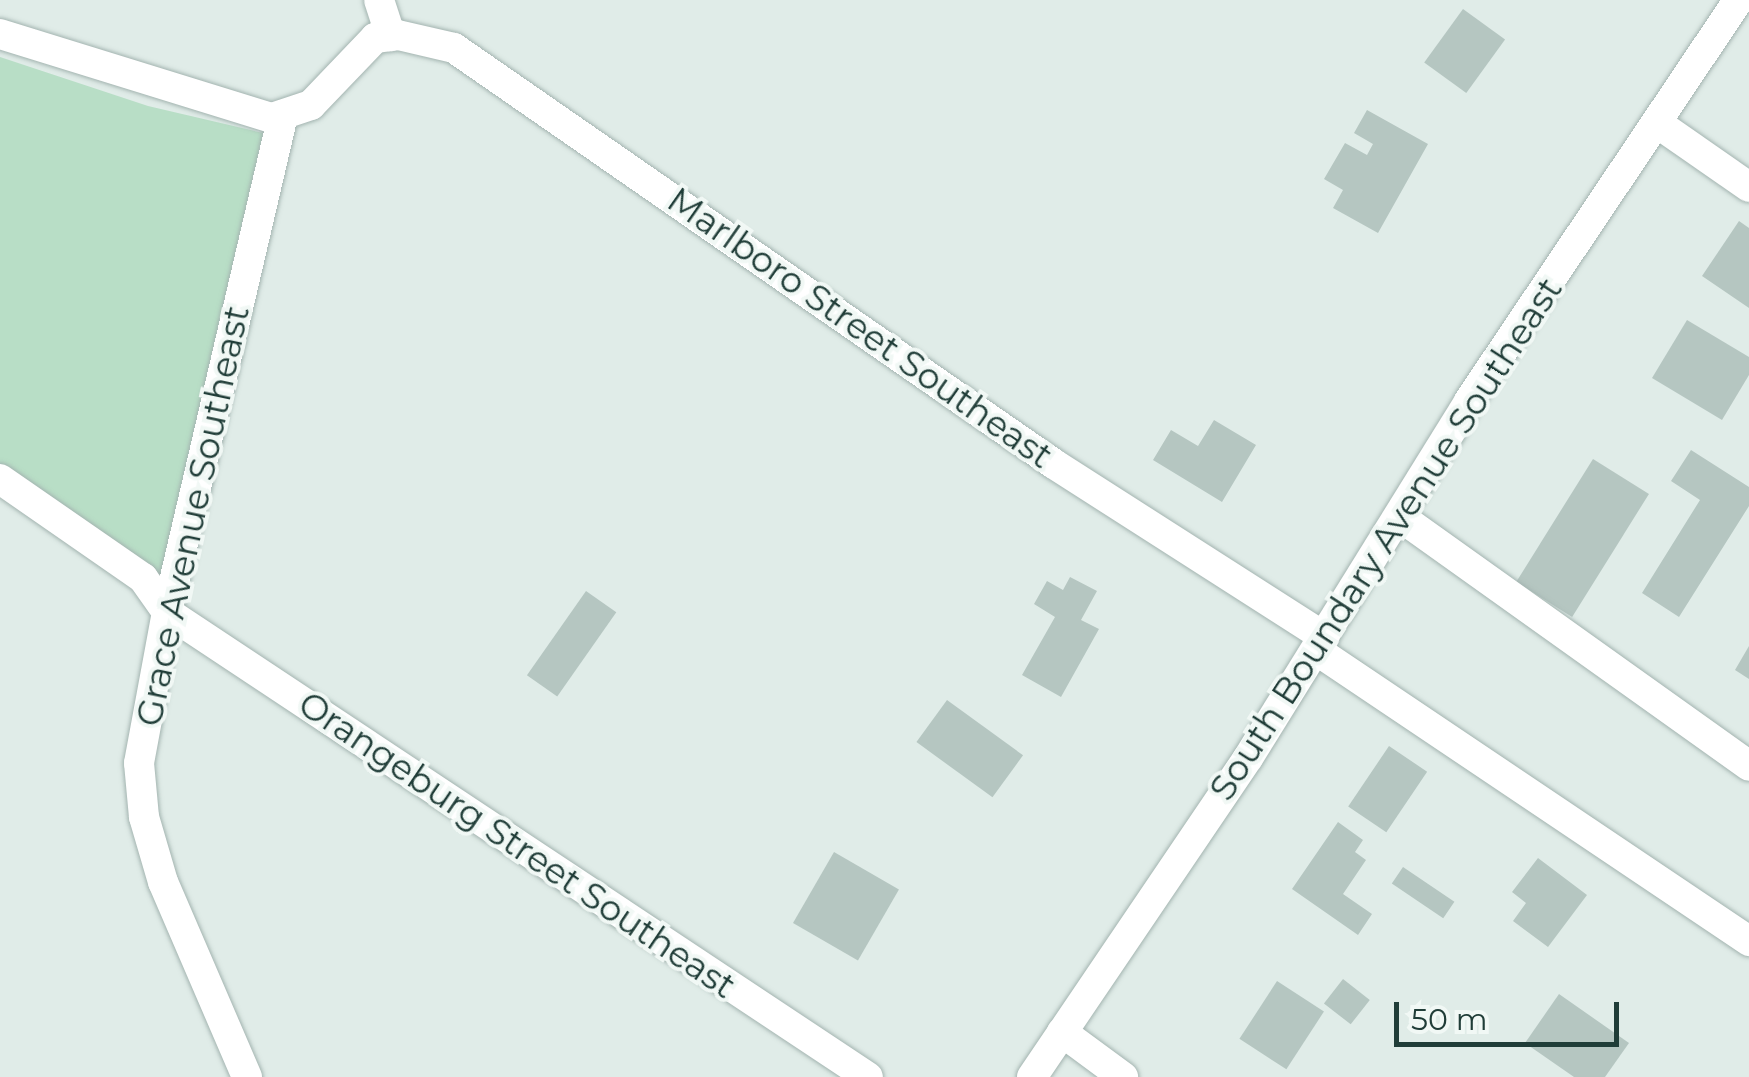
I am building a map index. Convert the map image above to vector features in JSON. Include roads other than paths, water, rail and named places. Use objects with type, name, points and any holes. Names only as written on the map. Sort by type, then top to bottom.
[{"type":"street","points":[[0,34],[218,105],[283,115],[311,105],[375,38],[391,36],[379,0]]},
{"type":"street","points":[[1739,0],[1749,7]]},
{"type":"street","name":"South Boundary Avenue Southeast","points":[[1032,1077],[1739,0]]},
{"type":"street","name":"Marlboro Street Southeast","points":[[391,36],[454,48],[1749,941]]},
{"type":"street","name":"Grace Avenue Southeast","points":[[246,1077],[162,882],[144,817],[140,762],[167,612],[283,115]]},
{"type":"street","points":[[1657,123],[1749,187]]},
{"type":"street","name":"Orangeburg Street Southeast","points":[[0,480],[143,578],[167,612],[868,1077]]},
{"type":"street","points":[[1399,516],[1749,766]]},
{"type":"street","points":[[1062,1032],[1123,1077]]}]
